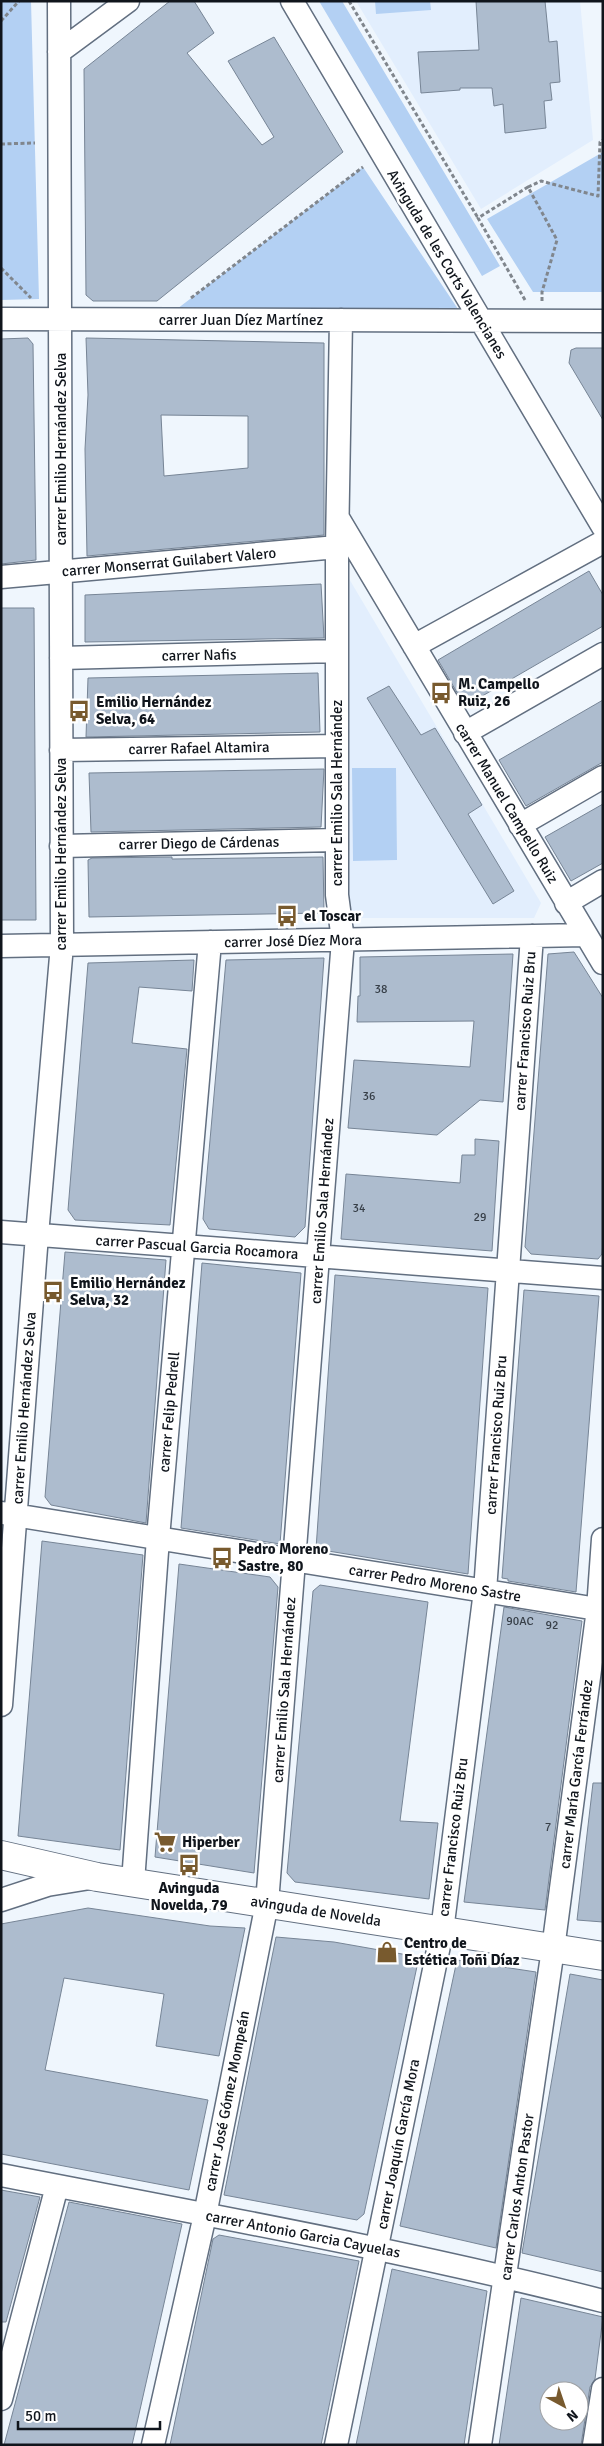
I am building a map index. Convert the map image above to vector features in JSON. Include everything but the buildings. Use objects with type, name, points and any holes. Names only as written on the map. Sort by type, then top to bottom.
[{"type":"main road","name":"avinguda de Novelda","points":[[1,1855],[97,1876],[603,1956]]},
{"type":"street","name":"carrer Emilio Hernández Selva","points":[[1,1705],[8,1514],[37,1234],[62,945],[59,1]]},
{"type":"street","points":[[60,52],[128,1]]},
{"type":"street","name":"Avinguda de les Corts Valencianes","points":[[292,1],[603,526]]},
{"type":"street","name":"carrer Juan Díez Martínez","points":[[1,319],[603,321]]},
{"type":"street","name":"carrer Emilio Sala Hernández","points":[[267,1903],[343,940],[337,895],[337,555],[341,320]]},
{"type":"street","name":"carrer Manuel Campello Ruiz","points":[[338,518],[603,963]]},
{"type":"street","points":[[414,646],[444,622],[603,542]]},
{"type":"street","points":[[337,555],[345,559],[354,558],[365,564]]},
{"type":"street","name":"carrer Monserrat Guilabert Valero","points":[[1,577],[337,555]]},
{"type":"street","name":"carrer Nafis","points":[[61,658],[337,652]]},
{"type":"street","points":[[465,733],[603,654]]},
{"type":"street","name":"carrer Rafael Altamira","points":[[61,750],[337,746]]},
{"type":"street","points":[[520,825],[603,777]]},
{"type":"street","name":"carrer Diego de Cárdenas","points":[[61,846],[337,840]]},
{"type":"street","points":[[566,903],[603,881]]},
{"type":"street","name":"carrer José Díez Mora","points":[[1,946],[585,935]]},
{"type":"street","name":"carrer Francisco Ruiz Bru","points":[[442,1931],[485,1591],[532,936]]},
{"type":"street","name":"carrer Felip Pedrell","points":[[133,1882],[158,1538],[210,942]]},
{"type":"street","name":"carrer Pascual Garcia Rocamora","points":[[1,1232],[603,1278]]},
{"type":"street","name":"carrer Pedro Moreno Sastre","points":[[8,1514],[600,1610]]},
{"type":"street","name":"carrer María García Ferrández","points":[[554,1949],[600,1610],[603,1539]]},
{"type":"street","points":[[1,1900],[47,1885],[97,1876]]},
{"type":"street","name":"carrer José Gómez Mompeán","points":[[153,2445],[205,2215],[267,1903]]},
{"type":"street","name":"carrer Joaquín García Mora","points":[[336,2445],[442,1931]]},
{"type":"street","name":"carrer Carlos Anton Pastor","points":[[480,2445],[554,1949]]},
{"type":"street","name":"carrer Antonio Garcia Cayuelas","points":[[1,2175],[377,2248],[506,2276],[603,2301]]},
{"type":"street","points":[[1,2399],[57,2186]]},
{"type":"street","points":[[597,2442],[603,2389]]},
{"type":"path","points":[[1,21],[19,1]]},
{"type":"path","points":[[349,1],[525,300]]},
{"type":"path","points":[[598,196],[600,142],[603,140]]},
{"type":"path","points":[[1,144],[35,143]]},
{"type":"path","points":[[163,320],[363,167]]},
{"type":"path","points":[[478,218],[541,181],[603,198]]},
{"type":"path","points":[[528,187],[557,240],[542,292],[542,301]]},
{"type":"path","points":[[1,268],[32,300]]},
{"type":"shaded area","points":[[1,1],[31,1],[39,299],[1,300]]},
{"type":"shaded area","points":[[319,1],[342,1],[500,266],[482,276]]},
{"type":"shaded area","points":[[356,1],[580,1],[593,140],[481,209]]},
{"type":"shaded area","points":[[375,1],[430,1],[431,10],[376,14]]},
{"type":"shaded area","points":[[603,152],[603,292],[533,292],[487,219]]},
{"type":"shaded area","points":[[363,167],[458,309],[173,312]]},
{"type":"shaded area","points":[[348,577],[541,903],[534,918],[348,918]]},
{"type":"shaded area","points":[[352,768],[396,768],[397,860],[353,861]]},
{"type":"place","name":"M. Campello Ruiz, 26","points":[[441,693]]},
{"type":"place","name":"Emilio Hernández Selva, 64","points":[[79,711]]},
{"type":"place","name":"el Toscar","points":[[287,916]]},
{"type":"place","name":"Emilio Hernández Selva, 32","points":[[53,1292]]},
{"type":"place","name":"Pedro Moreno Sastre, 80","points":[[222,1558]]},
{"type":"place","name":"Hiperber","points":[[165,1842]]},
{"type":"place","name":"Avinguda Novelda, 79","points":[[189,1865]]},
{"type":"place","name":"Centro de Estética Toñi Díaz","points":[[387,1952]]}]
